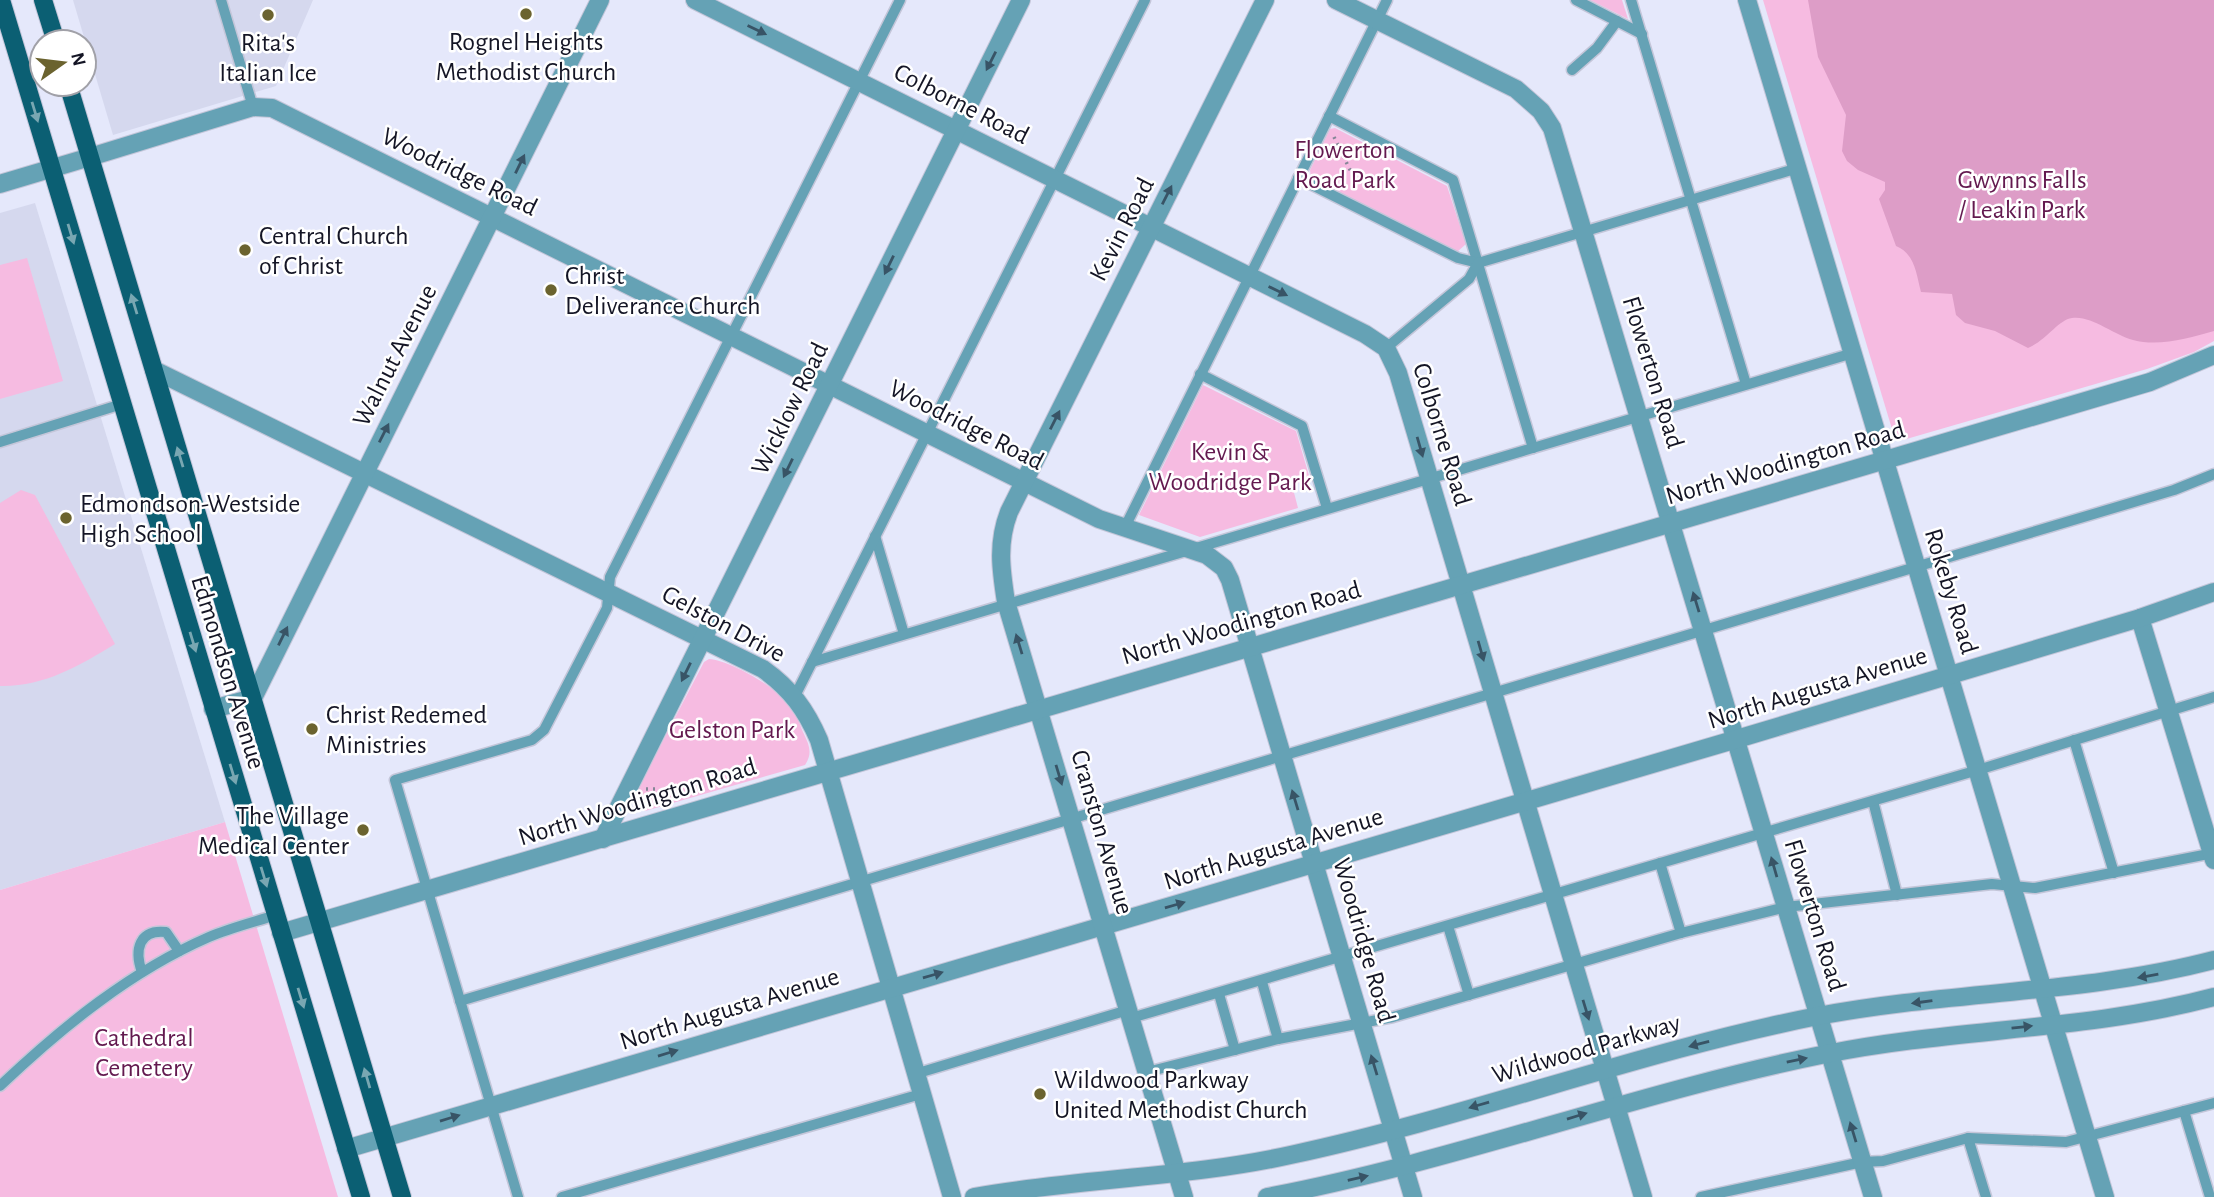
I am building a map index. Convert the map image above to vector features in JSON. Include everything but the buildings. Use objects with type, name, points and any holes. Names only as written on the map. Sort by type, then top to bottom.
[{"type":"main road","name":"Edmondson Avenue","points":[[1,0],[361,1197]]},
{"type":"main road","points":[[43,0],[52,28]]},
{"type":"main road","name":"Edmondson Avenue","points":[[72,98],[402,1197]]},
{"type":"street","name":"Walnut Avenue","points":[[253,698],[600,0]]},
{"type":"street","name":"Colborne Road","points":[[695,0],[1365,334],[1386,348],[1398,373],[1643,1197]]},
{"type":"street","name":"Wicklow Road","points":[[603,839],[1021,0]]},
{"type":"street","name":"Kevin Road","points":[[1024,481],[1265,0]]},
{"type":"street","name":"Flowerton Road","points":[[1336,0],[1516,89],[1531,100],[1552,128],[1873,1197]]},
{"type":"street","name":"Rokeby Road","points":[[1748,0],[2105,1197]]},
{"type":"street","points":[[0,184],[253,107]]},
{"type":"street","name":"Woodridge Road","points":[[253,107],[272,108],[1024,481],[1124,528],[1207,555],[1224,568],[1251,647],[1413,1197]]},
{"type":"street","name":"North Woodington Road","points":[[278,924],[320,921],[603,839],[2150,382],[2214,355]]},
{"type":"street","name":"Gelston Drive","points":[[154,370],[763,669],[795,696],[819,740],[952,1197]]},
{"type":"street","name":"Cranston Avenue","points":[[1024,481],[1002,532],[1000,550],[1006,602],[1184,1197]]},
{"type":"street","name":"North Augusta Avenue","points":[[346,1149],[1737,739],[2140,618],[2214,592]]},
{"type":"street","points":[[2140,618],[2213,856]]},
{"type":"street","points":[[213,709],[253,698]]},
{"type":"street","name":"Wildwood Parkway","points":[[974,1197],[1177,1174],[1295,1154],[1394,1130],[1605,1069],[1819,1016],[2042,987],[2127,980],[2214,960]]},
{"type":"street","points":[[1267,1197],[1405,1167],[1615,1104],[1728,1074],[1830,1053],[1938,1036],[2134,1016],[2214,997]]},
{"type":"lane","points":[[221,0],[253,107]]},
{"type":"lane","points":[[519,1197],[395,780],[539,737],[607,608],[610,577],[900,0]]},
{"type":"lane","points":[[795,696],[1144,0]]},
{"type":"lane","points":[[1124,528],[1387,0]]},
{"type":"lane","points":[[1576,0],[1642,34]]},
{"type":"lane","points":[[1631,0],[1746,384]]},
{"type":"lane","points":[[1572,71],[1597,48],[1617,21]]},
{"type":"lane","points":[[1329,116],[1453,180],[1533,448]]},
{"type":"lane","points":[[1298,178],[1458,258],[1478,263],[1798,168]]},
{"type":"lane","points":[[1386,348],[1469,279],[1478,263]]},
{"type":"lane","points":[[812,662],[1006,602],[1853,353]]},
{"type":"lane","points":[[1200,374],[1302,426],[1326,508]]},
{"type":"lane","points":[[0,442],[122,404]]},
{"type":"lane","points":[[460,1001],[1917,569],[2174,490],[2214,474]]},
{"type":"lane","points":[[875,536],[904,634]]},
{"type":"lane","points":[[915,1074],[1129,1014],[1262,982],[1978,770],[2214,697]]},
{"type":"lane","points":[[2074,740],[2114,873]]},
{"type":"lane","points":[[1873,801],[1897,895]]},
{"type":"lane","points":[[1147,1072],[1278,1040],[1392,1017],[1681,933],[1786,907],[1992,884],[2035,888],[2213,856]]},
{"type":"lane","points":[[1660,863],[1681,933]]},
{"type":"lane","points":[[0,1086],[75,1021],[142,972],[212,936],[278,924]]},
{"type":"lane","points":[[1448,926],[1469,995]]},
{"type":"lane","points":[[142,972],[137,957],[139,943],[145,935],[156,931],[166,932],[179,951]]},
{"type":"lane","points":[[1262,982],[1278,1040]]},
{"type":"lane","points":[[1219,994],[1236,1050]]},
{"type":"lane","points":[[562,1197],[921,1094]]},
{"type":"lane","points":[[1701,1197],[1755,1183],[1862,1162],[1883,1161],[1968,1138],[2066,1142],[2214,1103]]},
{"type":"lane","points":[[2184,1111],[2210,1197]]},
{"type":"lane","points":[[1968,1138],[1986,1197]]},
{"type":"lane","points":[[1755,1183],[1759,1197]]},
{"type":"path","points":[[1330,129],[1355,180]]},
{"type":"path","points":[[646,795],[651,801],[660,803],[656,789],[647,789]]},
{"type":"path","points":[[640,800],[645,808],[651,801]]},
{"type":"shaded area","points":[[73,0],[313,0],[276,86],[113,135],[98,84],[98,28],[81,28]]},
{"type":"shaded area","name":"Edmondson-Westside High School","points":[[35,203],[225,822],[0,890],[0,213]]},
{"type":"green space","points":[[1590,0],[1622,0],[1628,19]]},
{"type":"green space","name":"Gwynns Falls / Leakin Park","points":[[1763,0],[2214,0],[2214,341],[2194,352],[2147,369],[1903,440],[1895,439]]},
{"type":"green space","name":"Gwynns Falls / Leakin Park","points":[[1808,0],[2214,0],[2214,331],[2153,343],[2133,340],[2087,319],[2072,318],[2062,322],[2028,348],[1995,331],[1965,323],[1956,315],[1952,294],[1921,292],[1914,265],[1907,254],[1896,246],[1879,199],[1885,190],[1885,182],[1858,170],[1847,161],[1842,151],[1846,115],[1818,57]]},
{"type":"green space","name":"Flowerton Road Park","points":[[1335,128],[1447,186],[1466,244],[1457,252],[1311,178],[1310,170],[1330,129]]},
{"type":"green space","points":[[27,258],[63,381],[0,399],[0,265]]},
{"type":"green space","name":"Kevin & Woodridge Park","points":[[1203,385],[1296,431],[1310,479],[1292,485],[1298,508],[1200,537],[1139,515]]},
{"type":"green space","points":[[21,490],[35,495],[115,644],[60,674],[31,683],[0,686],[0,503]]},
{"type":"green space","name":"Gelston Park","points":[[709,659],[742,670],[787,701],[795,712],[809,749],[805,765],[645,811],[634,809],[632,800],[704,662]]},
{"type":"green space","name":"Cathedral Cemetery","points":[[225,822],[338,1197],[0,1197],[0,890]]},
{"type":"place","name":"Rognel Heights Methodist Church","points":[[526,14]]},
{"type":"place","name":"Rita's Italian Ice","points":[[268,15]]},
{"type":"place","name":"Central Church of Christ","points":[[245,250]]},
{"type":"place","name":"Christ Deliverance Church","points":[[551,290]]},
{"type":"place","name":"Edmondson-Westside High School","points":[[66,518]]},
{"type":"place","name":"Christ Redemed Ministries","points":[[312,729]]},
{"type":"place","name":"The Village Medical Center","points":[[363,830]]},
{"type":"place","name":"Wildwood Parkway United Methodist Church","points":[[1040,1094]]}]
